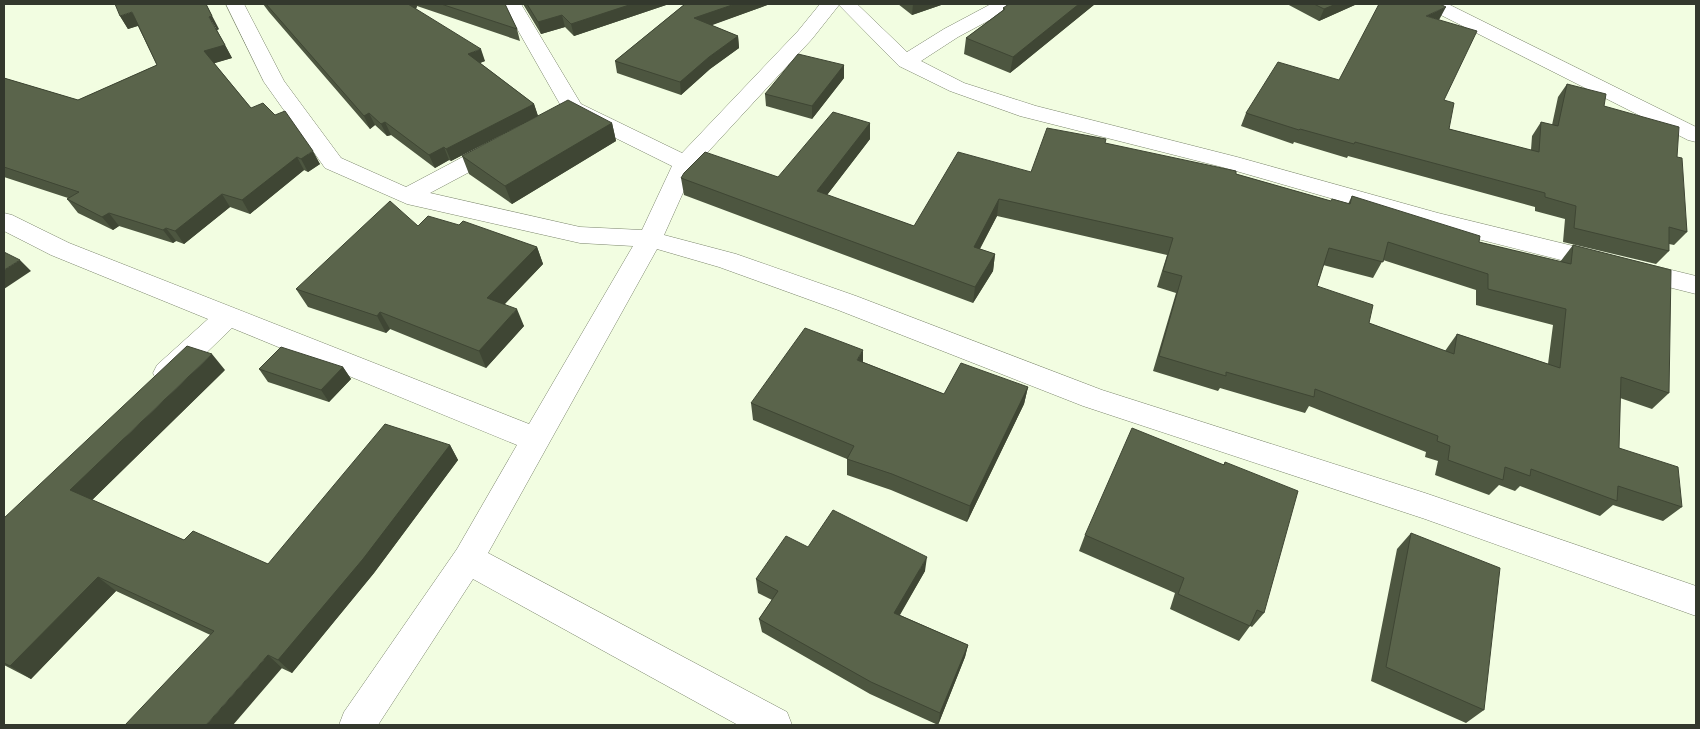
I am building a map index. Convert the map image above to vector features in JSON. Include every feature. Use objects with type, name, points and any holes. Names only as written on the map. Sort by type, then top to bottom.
[{"type":"street","points":[[235,4],[274,82],[333,163],[407,196],[580,235],[650,240],[727,260],[847,303],[1093,398],[1425,506],[1696,601]]},
{"type":"street","points":[[512,4],[564,112],[685,163]]},
{"type":"street","points":[[357,725],[468,559],[650,240],[685,163],[805,35],[830,4]]},
{"type":"street","points":[[847,4],[906,62],[956,87],[1028,111],[1229,162],[1438,221],[1696,285]]},
{"type":"street","points":[[906,62],[1005,4]]},
{"type":"street","points":[[1434,4],[1696,135]]},
{"type":"street","points":[[407,196],[520,136]]},
{"type":"street","points":[[4,221],[60,249],[537,440]]},
{"type":"street","points":[[148,391],[228,316]]},
{"type":"street","points":[[468,559],[774,725]]},
{"type":"building","points":[[115,4],[206,4],[212,16],[209,17],[225,45],[204,51],[251,108],[263,103],[275,115],[285,111],[313,151],[301,159],[297,157],[242,200],[222,194],[175,231],[166,228],[163,230],[109,213],[102,217],[67,199],[79,192],[4,167],[4,78],[78,100],[157,65],[132,12],[120,16]]},
{"type":"building","points":[[266,4],[408,4],[481,49],[468,54],[534,104],[446,149],[444,147],[429,155],[385,122],[381,124],[369,113],[364,116]]},
{"type":"building","points":[[441,4],[505,4],[517,29]]},
{"type":"building","points":[[527,4],[632,4],[571,24],[562,15],[538,22]]},
{"type":"building","points":[[685,4],[735,4],[694,18],[738,36],[709,57],[680,82],[615,61]]},
{"type":"building","points":[[1009,4],[1079,4],[1013,57],[966,38]]},
{"type":"building","points":[[1314,4],[1336,4],[1324,9]]},
{"type":"building","points":[[1379,4],[1440,4],[1446,7],[1426,16],[1477,31],[1444,100],[1454,103],[1449,129],[1539,152],[1541,122],[1558,126],[1567,84],[1606,94],[1604,106],[1679,127],[1677,157],[1682,158],[1687,232],[1669,227],[1669,251],[1574,228],[1576,206],[1545,197],[1545,193],[1355,142],[1354,144],[1299,130],[1246,113],[1278,62],[1339,80]]},
{"type":"building","points":[[798,54],[844,65],[812,106],[765,94]]},
{"type":"building","points":[[568,100],[612,123],[505,186],[462,156]]},
{"type":"building","points":[[833,112],[870,123],[817,191],[914,226],[958,152],[1031,172],[1047,128],[1106,139],[1105,143],[1236,171],[1236,174],[1331,201],[1332,199],[1350,204],[1352,196],[1480,236],[1479,242],[1571,264],[1573,245],[1671,270],[1669,393],[1621,377],[1619,448],[1678,467],[1682,507],[1618,486],[1617,501],[1531,469],[1530,476],[1505,467],[1503,480],[1448,460],[1450,446],[1437,441],[1438,436],[1315,389],[1314,397],[1226,372],[1226,376],[1159,356],[1182,276],[1163,271],[1173,238],[999,199],[974,247],[995,254],[975,287],[681,178],[705,152],[778,177]],"holes":[[[1388,242],[1488,274],[1488,289],[1566,309],[1560,368],[1457,334],[1454,354],[1369,323],[1373,305],[1317,286],[1329,248],[1383,262]]]},
{"type":"building","points":[[390,201],[418,226],[428,216],[459,225],[463,221],[537,247],[487,298],[517,309],[479,351],[380,312],[377,316],[296,289]]},
{"type":"building","points":[[4,252],[20,260],[4,270]]},
{"type":"building","points":[[805,328],[863,350],[857,360],[944,394],[961,363],[1028,387],[970,506],[892,474],[847,459],[854,446],[751,403]]},
{"type":"building","points":[[187,346],[212,354],[70,490],[184,540],[193,531],[268,564],[385,424],[450,445],[363,559],[278,660],[268,655],[206,725],[125,725],[214,631],[98,577],[10,666],[4,663],[4,518]]},
{"type":"building","points":[[281,347],[343,367],[321,390],[259,369]]},
{"type":"building","points":[[1132,428],[1224,465],[1225,462],[1298,491],[1264,613],[1257,610],[1250,626],[1178,594],[1184,578],[1085,535]]},
{"type":"building","points":[[833,510],[927,557],[894,613],[968,645],[940,713],[871,682],[759,619],[778,591],[756,579],[786,536],[808,547]]},
{"type":"building","points":[[1411,533],[1500,568],[1484,710],[1386,667]]}]
